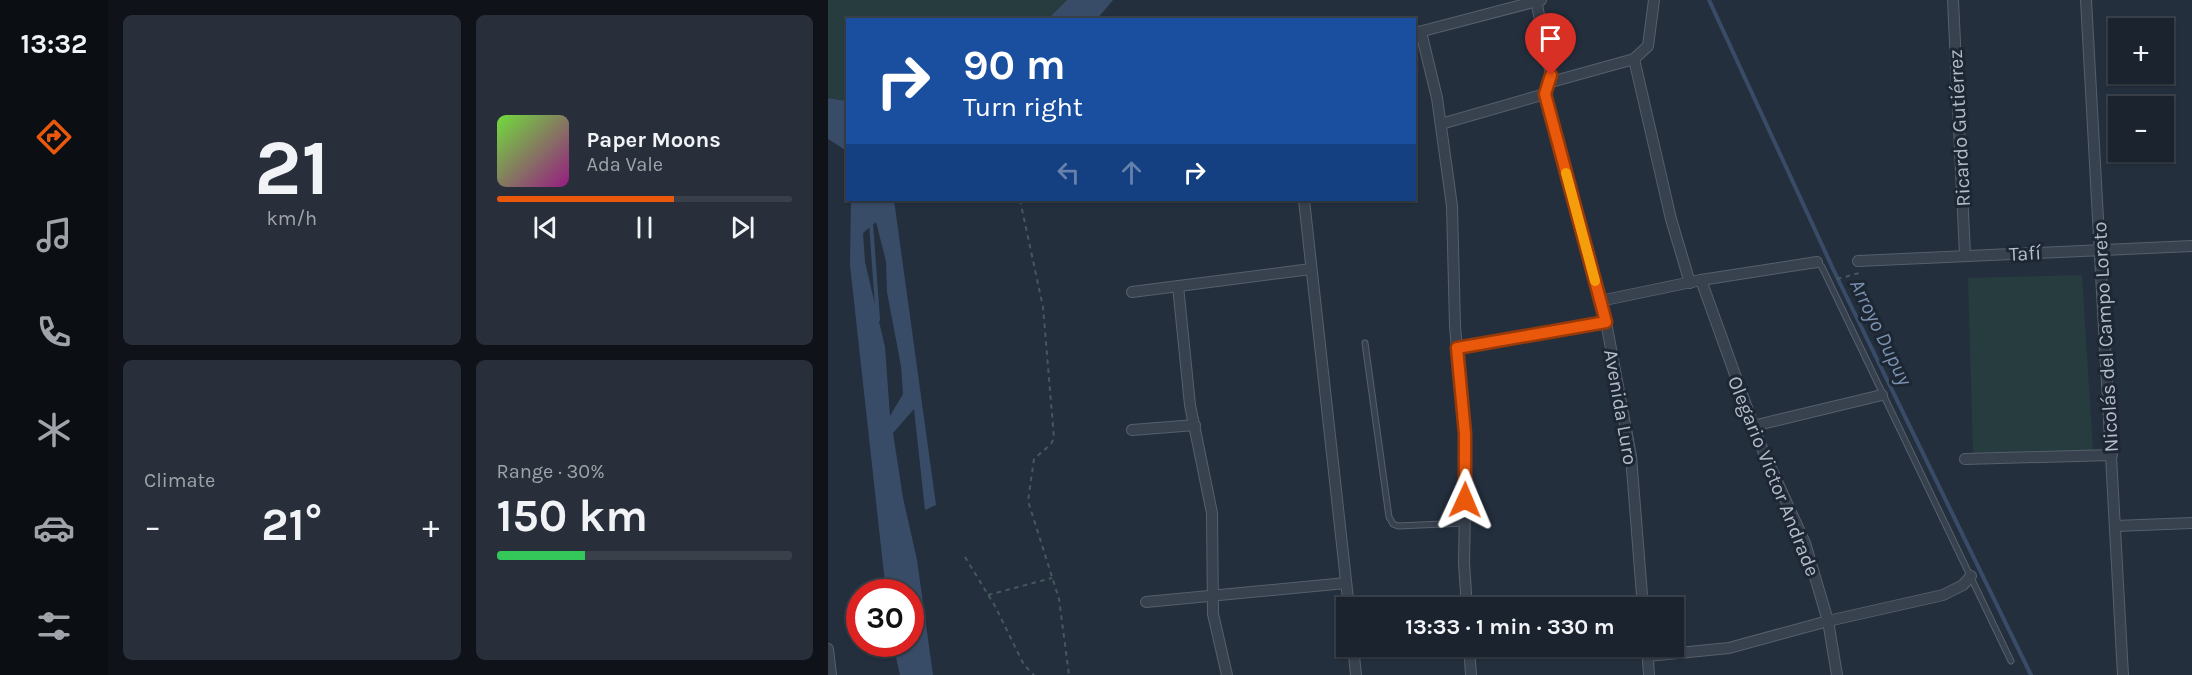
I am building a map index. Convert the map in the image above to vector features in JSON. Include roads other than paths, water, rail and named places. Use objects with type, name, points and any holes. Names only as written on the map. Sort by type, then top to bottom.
[{"type":"street","points":[[1441,124],[1545,94],[1551,82],[1538,0],[1418,32],[1441,124],[1452,206],[1457,348],[1465,434],[1467,597]]},
{"type":"street","points":[[1551,82],[1634,59],[1648,46],[1654,0]]},
{"type":"street","name":"Ricardo Gutiérrez","points":[[1953,0],[1965,255]]},
{"type":"street","name":"Nicolás del Campo Loreto","points":[[2086,0],[2123,675]]},
{"type":"street","name":"Olegario Victor Andrade","points":[[1634,59],[1673,226],[1769,469],[1798,526],[1828,621],[1837,675]]},
{"type":"street","name":"Avenida Luro","points":[[1545,94],[1606,322],[1633,467],[1642,597]]},
{"type":"street","points":[[1304,201],[1347,597]]},
{"type":"street","name":"Tafí","points":[[1858,261],[2192,246]]},
{"type":"street","points":[[1600,301],[1817,262]]},
{"type":"street","points":[[1132,292],[1311,269]]},
{"type":"street","points":[[1178,286],[1195,425],[1212,513],[1211,596],[1227,675]]},
{"type":"street","points":[[1457,348],[1606,322]]},
{"type":"street","points":[[1753,426],[1882,395]]},
{"type":"street","points":[[1132,430],[1195,425]]},
{"type":"street","points":[[1965,459],[2112,455]]},
{"type":"street","points":[[2115,526],[2192,523]]},
{"type":"street","points":[[1684,650],[1729,648],[1828,621],[1943,595],[1963,585],[1971,576]]},
{"type":"street","points":[[1146,602],[1346,583]]},
{"type":"street","points":[[828,649],[831,675]]},
{"type":"street","points":[[1354,657],[1356,675]]},
{"type":"street","points":[[1470,657],[1471,675]]},
{"type":"street","points":[[1648,657],[1649,675]]},
{"type":"lane","points":[[1817,262],[1822,267],[2011,662]]},
{"type":"lane","points":[[1365,343],[1389,517],[1393,524],[1398,526],[1465,523]]},
{"type":"water","points":[[1067,0],[1113,0],[1098,18],[1049,18]]},
{"type":"water","points":[[828,98],[846,101],[846,150],[828,139]]},
{"type":"water","points":[[851,201],[894,201],[936,505],[925,510],[914,409],[893,433],[903,498],[920,579],[885,579],[850,265]],"holes":[[[876,222],[886,261],[887,292],[901,366],[903,394],[890,416],[885,347],[865,262],[863,233]]]},
{"type":"water","points":[[924,610],[933,675],[900,675],[896,657],[924,657]]},
{"type":"waterway","name":"Arroyo Dupuy","points":[[1709,0],[1834,271],[2031,675]]},
{"type":"waterway","points":[[871,223],[878,320]]}]
